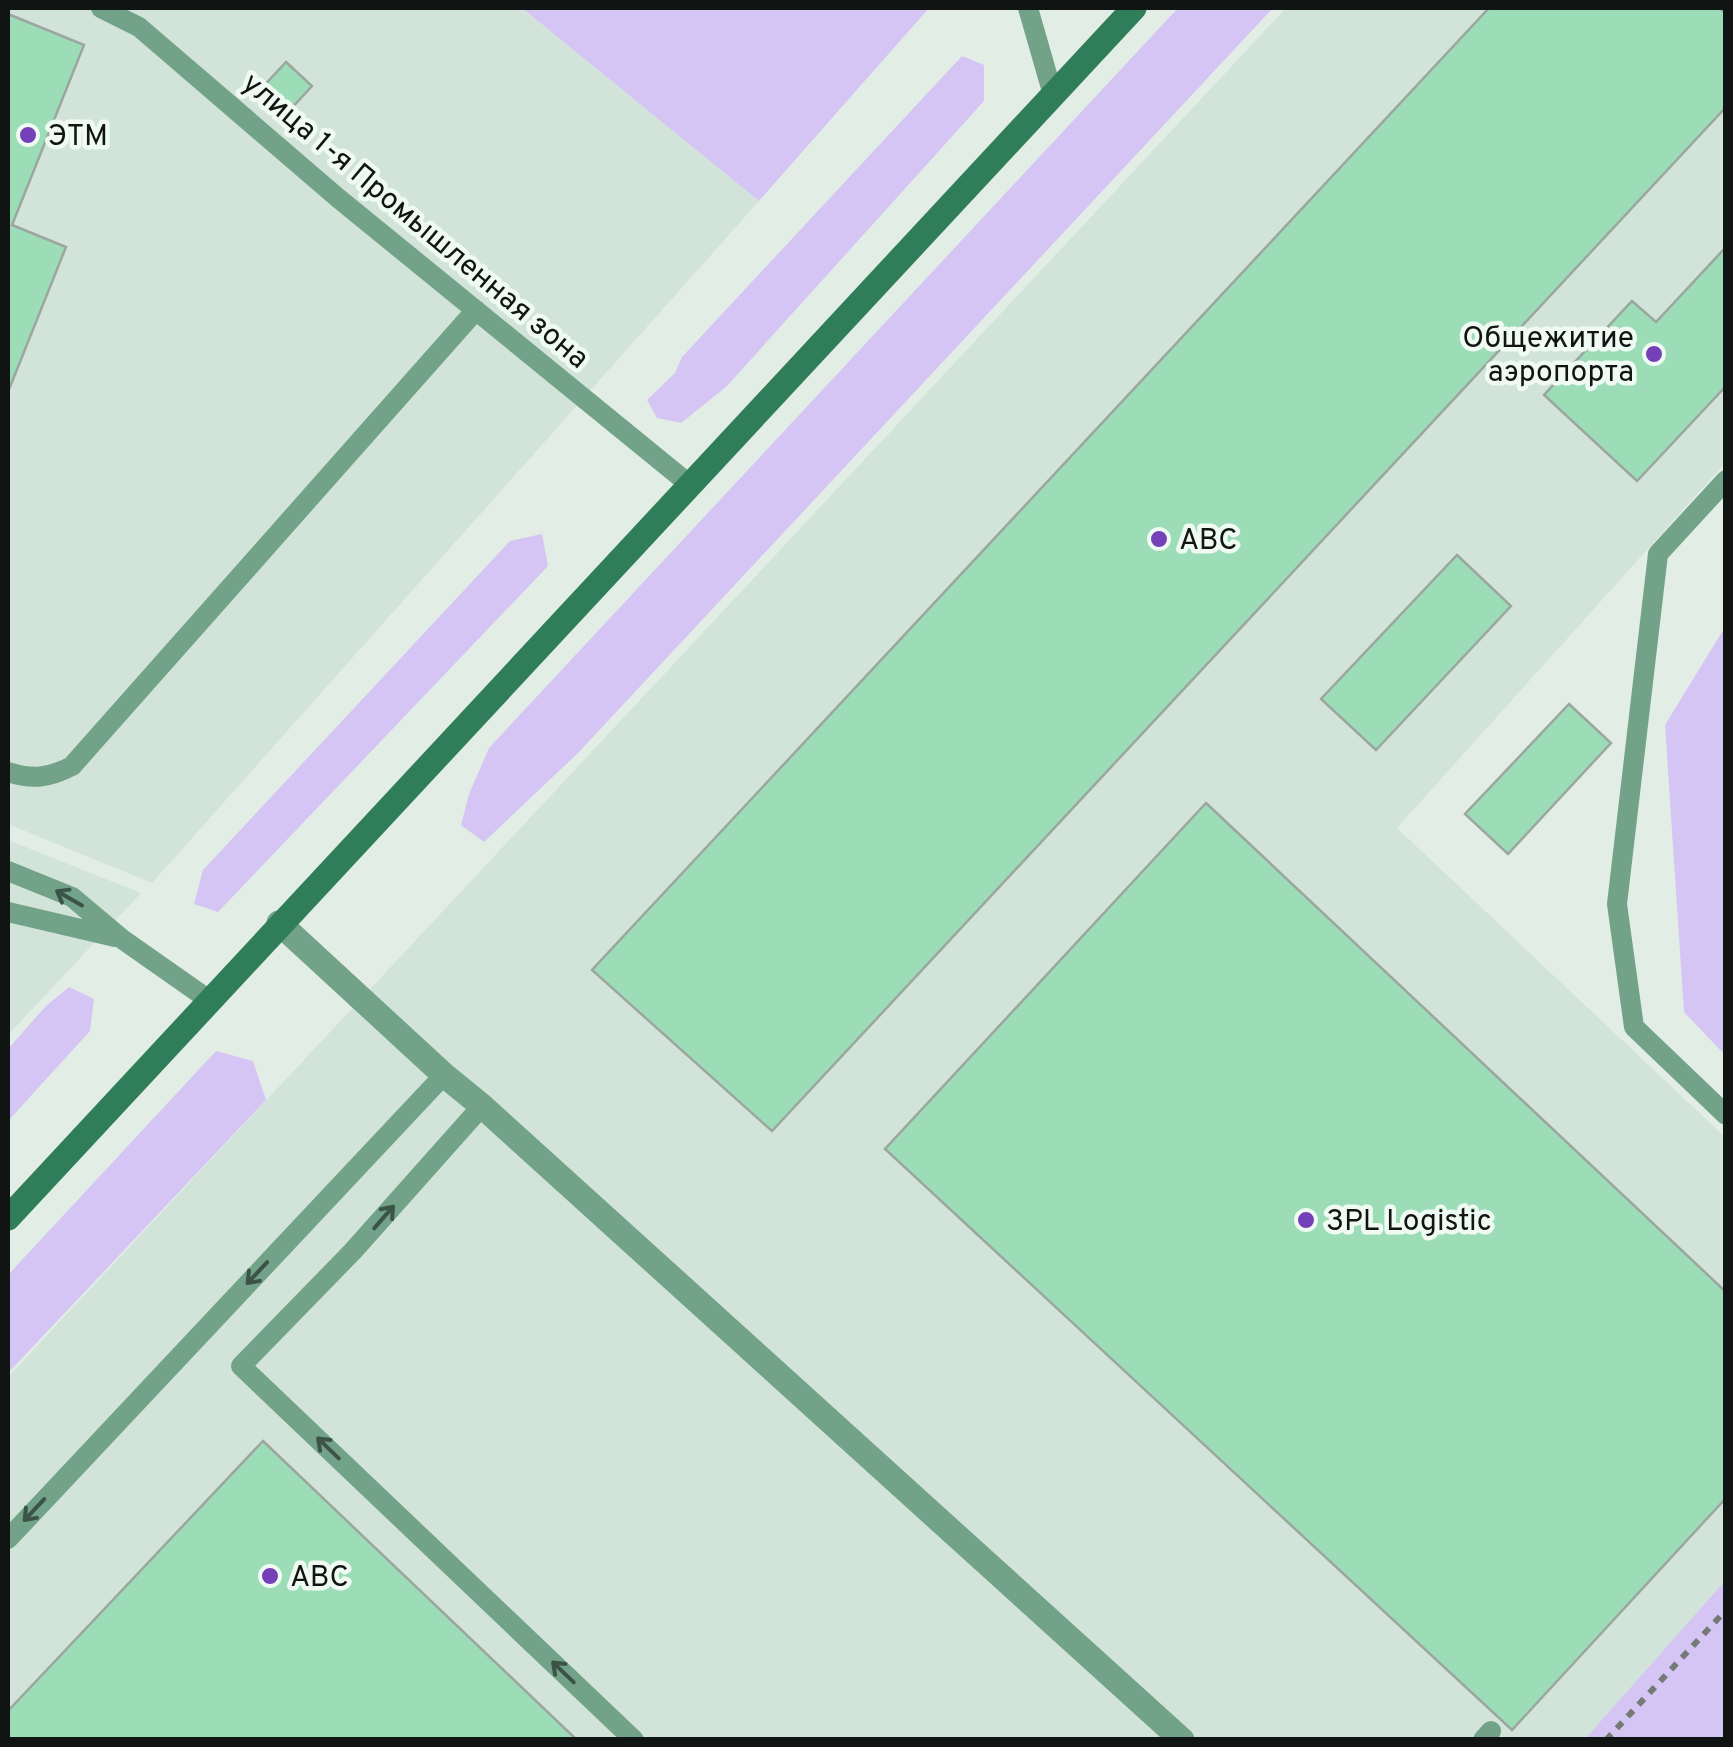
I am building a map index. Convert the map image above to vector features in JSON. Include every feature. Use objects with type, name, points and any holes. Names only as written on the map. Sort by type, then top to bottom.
[{"type":"main road","points":[[8,1218],[1134,8]]},
{"type":"street","points":[[280,922],[444,1075],[1182,1740]]},
{"type":"lane","name":"улица 1-я Промышленная зона","points":[[100,8],[139,28],[338,198],[690,484]]},
{"type":"lane","points":[[1028,8],[1052,95]]},
{"type":"lane","points":[[8,772],[33,779],[54,776],[72,766],[476,310]]},
{"type":"lane","points":[[1726,480],[1658,554],[1617,904],[1634,1027],[1726,1115]]},
{"type":"lane","points":[[8,872],[72,897],[209,1000]]},
{"type":"lane","points":[[8,912],[122,938]]},
{"type":"lane","points":[[8,1539],[444,1075]]},
{"type":"lane","points":[[482,1106],[353,1251],[242,1366],[634,1740]]},
{"type":"path","points":[[1606,1740],[1726,1610]]},
{"type":"shaded area","points":[[8,8],[522,8],[759,201],[152,883],[8,824]]},
{"type":"shaded area","points":[[522,8],[929,8],[759,201]]},
{"type":"shaded area","points":[[1178,8],[1273,8],[578,753],[484,842],[461,825],[469,794],[489,748]]},
{"type":"shaded area","points":[[1286,8],[1725,8],[1725,463],[1397,828],[1725,1137],[1725,1586],[1591,1739],[8,1739],[8,1377]]},
{"type":"shaded area","points":[[962,56],[984,65],[984,101],[726,387],[681,423],[657,418],[647,400],[675,373],[682,357]]},
{"type":"shaded area","points":[[542,534],[548,566],[218,912],[194,904],[203,870],[510,541]]},
{"type":"shaded area","points":[[1725,627],[1725,1055],[1684,1012],[1665,725]]},
{"type":"shaded area","points":[[8,840],[141,893],[8,1035]]},
{"type":"shaded area","points":[[69,987],[94,999],[90,1031],[8,1121],[8,1049],[46,1006]]},
{"type":"shaded area","points":[[216,1051],[253,1061],[266,1100],[8,1373],[8,1275]]},
{"type":"shaded area","points":[[1725,1581],[1725,1739],[1585,1739]]},
{"type":"building","name":"ABC","points":[[1489,8],[1719,8],[1726,13],[1726,107],[772,1131],[592,970]]},
{"type":"building","name":"ЭТМ","points":[[8,14],[84,45],[12,225],[66,247],[8,392]]},
{"type":"building","points":[[286,62],[312,86],[288,112],[262,88]]},
{"type":"building","name":"Общежитие аэропорта","points":[[1726,247],[1726,386],[1637,481],[1544,395],[1632,301],[1656,322]]},
{"type":"building","points":[[1457,555],[1511,606],[1376,750],[1321,699]]},
{"type":"building","points":[[1569,704],[1611,743],[1508,854],[1465,814]]},
{"type":"building","name":"3PL Logistic","points":[[1206,803],[1726,1292],[1726,1498],[1512,1730],[885,1149]]},
{"type":"building","name":"АВС","points":[[263,1441],[577,1740],[8,1740],[8,1711]]},
{"type":"place","name":"ЭТМ","points":[[28,135]]},
{"type":"place","name":"Общежитие аэропорта","points":[[1654,354]]},
{"type":"place","name":"ABC","points":[[1159,539]]},
{"type":"place","name":"3PL Logistic","points":[[1306,1220]]},
{"type":"place","name":"АВС","points":[[270,1576]]}]
